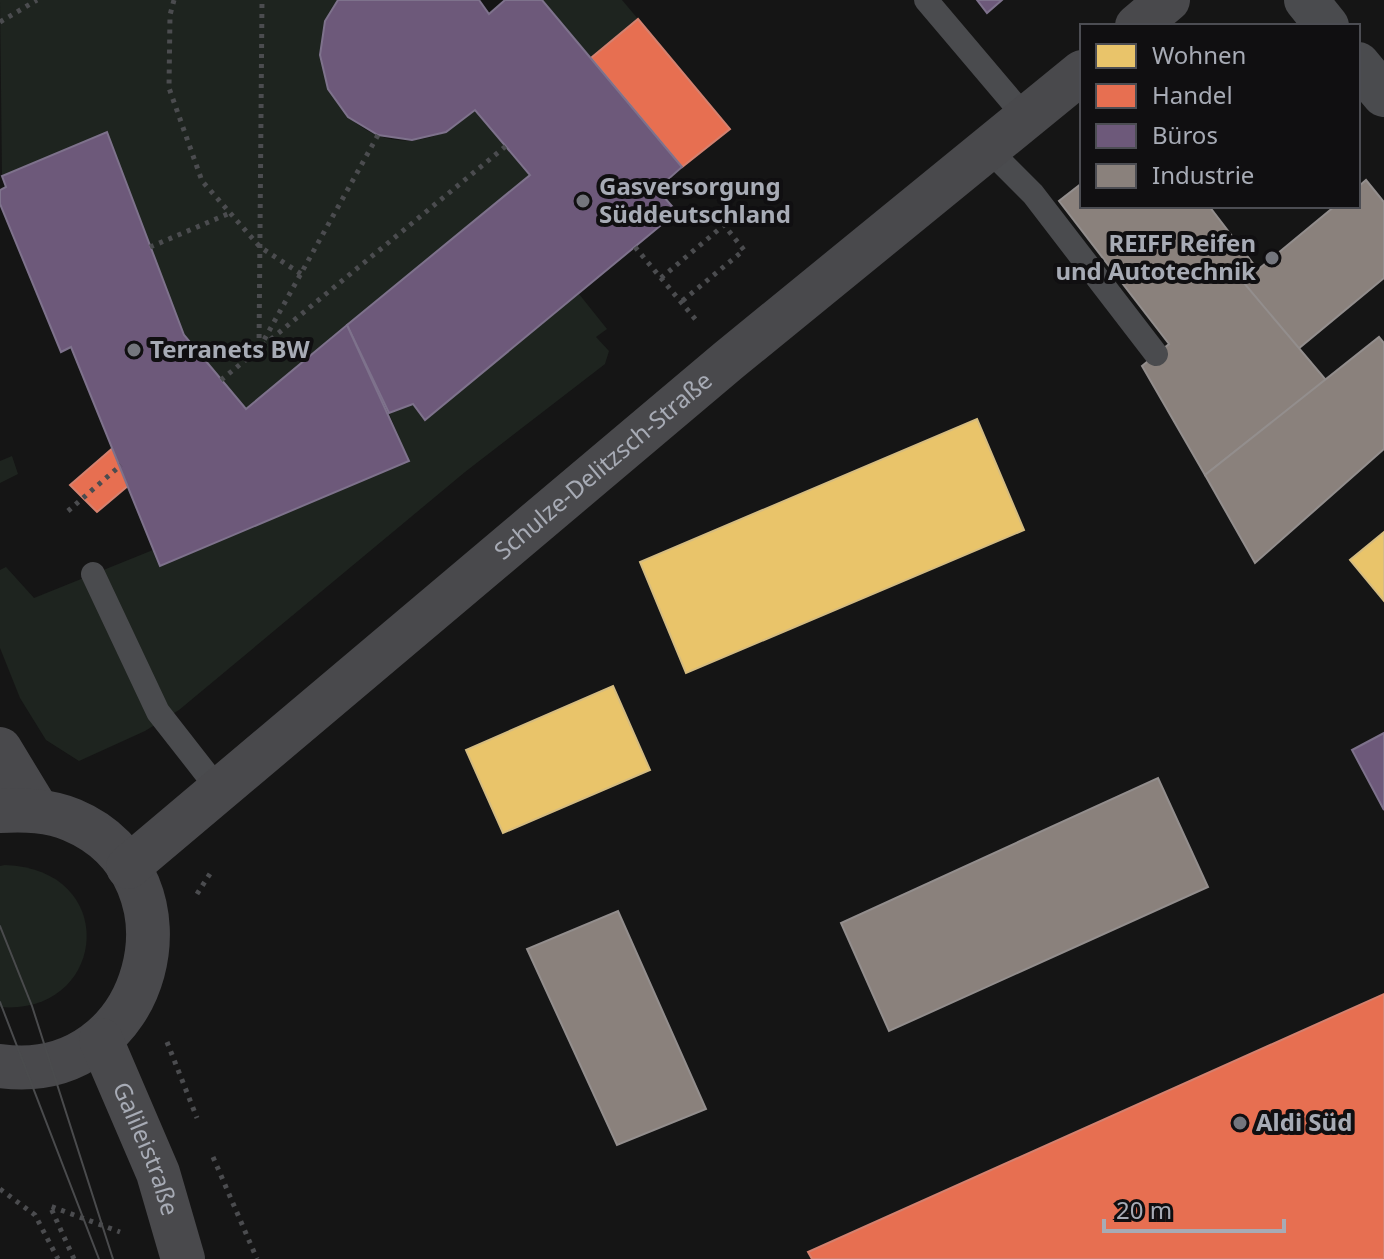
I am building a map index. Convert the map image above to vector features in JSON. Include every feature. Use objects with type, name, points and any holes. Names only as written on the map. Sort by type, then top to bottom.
[{"type":"street","points":[[1139,24],[1168,0]]},
{"type":"street","points":[[1306,0],[1325,24]]},
{"type":"street","points":[[1360,66],[1384,95]]},
{"type":"street","name":"Schulze-Delitzsch-Straße","points":[[128,867],[601,467],[1080,74]]},
{"type":"street","points":[[0,749],[19,810],[73,820],[93,833],[128,867],[146,911],[148,959],[133,1004],[101,1040],[50,1065],[25,1069],[0,1066]]},
{"type":"street","name":"Galileistraße","points":[[101,1040],[158,1173],[183,1259]]},
{"type":"lane","points":[[926,0],[1026,118]]},
{"type":"lane","points":[[988,149],[1033,194],[1156,354]]},
{"type":"lane","points":[[93,574],[158,712],[219,790]]},
{"type":"path","points":[[0,22],[37,0]]},
{"type":"path","points":[[174,0],[170,15],[169,88],[202,181],[260,247],[301,274]]},
{"type":"path","points":[[259,349],[262,0]]},
{"type":"path","points":[[259,349],[378,135]]},
{"type":"path","points":[[221,380],[506,146]]},
{"type":"path","points":[[150,247],[230,213]]},
{"type":"path","points":[[635,247],[681,302],[744,250],[724,225],[661,278]]},
{"type":"path","points":[[68,511],[121,465]]},
{"type":"path","points":[[193,900],[218,861]]},
{"type":"path","points":[[163,1031],[200,1124]]},
{"type":"path","points":[[210,1151],[257,1259]]},
{"type":"path","points":[[0,1189],[35,1215],[58,1259]]},
{"type":"shaded area","points":[[0,0],[338,0],[325,30],[322,59],[328,86],[342,109],[362,127],[386,138],[415,140],[445,132],[475,110],[530,175],[246,409],[184,335],[107,133],[2,176]]},
{"type":"shaded area","points":[[542,0],[622,0],[638,19],[591,58]]},
{"type":"shaded area","points":[[579,294],[607,329],[596,337],[609,351],[605,364],[465,472],[179,710],[145,731],[79,761],[46,740],[20,698],[0,648],[0,570],[6,567],[34,598],[153,550],[161,566],[409,462],[389,413],[413,404],[425,419]]},
{"type":"shaded area","points":[[12,456],[18,474],[0,483],[0,461]]},
{"type":"shaded area","points":[[0,866],[43,873],[69,890],[83,914],[86,941],[79,967],[62,989],[36,1004],[0,1007]]},
{"type":"building: Wohnen","points":[[977,419],[1024,530],[686,673],[640,562]]},
{"type":"building: Wohnen","points":[[1384,532],[1384,601],[1350,560]]},
{"type":"building: Wohnen","points":[[613,686],[650,770],[503,833],[466,750]]},
{"type":"building: Handel","points":[[638,19],[730,129],[682,167],[591,58]]},
{"type":"building: Handel","points":[[114,447],[129,485],[97,512],[70,485]]},
{"type":"building: Handel","name":"Aldi Süd","points":[[1384,994],[1384,1259],[812,1259],[808,1252]]},
{"type":"building: Büros","name":"Gasversorgung Süddeutschland","points":[[338,0],[479,0],[489,14],[505,0],[542,0],[682,167],[657,189],[677,212],[425,420],[413,404],[389,413],[347,325],[530,175],[475,110],[446,132],[412,140],[378,135],[348,117],[328,89],[320,55],[325,21]]},
{"type":"building: Büros","points":[[977,0],[1002,0],[987,13]]},
{"type":"building: Büros","name":"Terranets BW","points":[[107,132],[184,335],[246,409],[347,325],[409,461],[160,566],[71,347],[61,352],[0,204],[0,190],[6,187],[2,176]]},
{"type":"building: Büros","points":[[1384,733],[1384,810],[1352,750]]},
{"type":"building: Industrie","points":[[1366,180],[1384,202],[1384,278],[1298,349],[1243,282],[1333,208],[1360,208],[1360,185]]},
{"type":"building: Industrie","points":[[1080,185],[1080,208],[1211,208],[1258,270],[1243,282],[1326,380],[1205,475],[1142,366],[1169,344],[1059,201]]},
{"type":"building: Industrie","points":[[1379,337],[1384,343],[1384,449],[1255,563],[1205,475]]},
{"type":"building: Industrie","points":[[1158,778],[1208,887],[889,1031],[841,923]]},
{"type":"building: Industrie","points":[[618,911],[706,1109],[617,1145],[527,949]]},
{"type":"tram line","points":[[0,926],[32,1006],[113,1259]]},
{"type":"tram line","points":[[0,1002],[99,1259]]},
{"type":"place","name":"Gasversorgung Süddeutschland","points":[[583,201]]},
{"type":"place","name":"REIFF Reifen und Autotechnik","points":[[1272,258]]},
{"type":"place","name":"Terranets BW","points":[[134,350]]},
{"type":"place","name":"Aldi Süd","points":[[1240,1123]]}]
